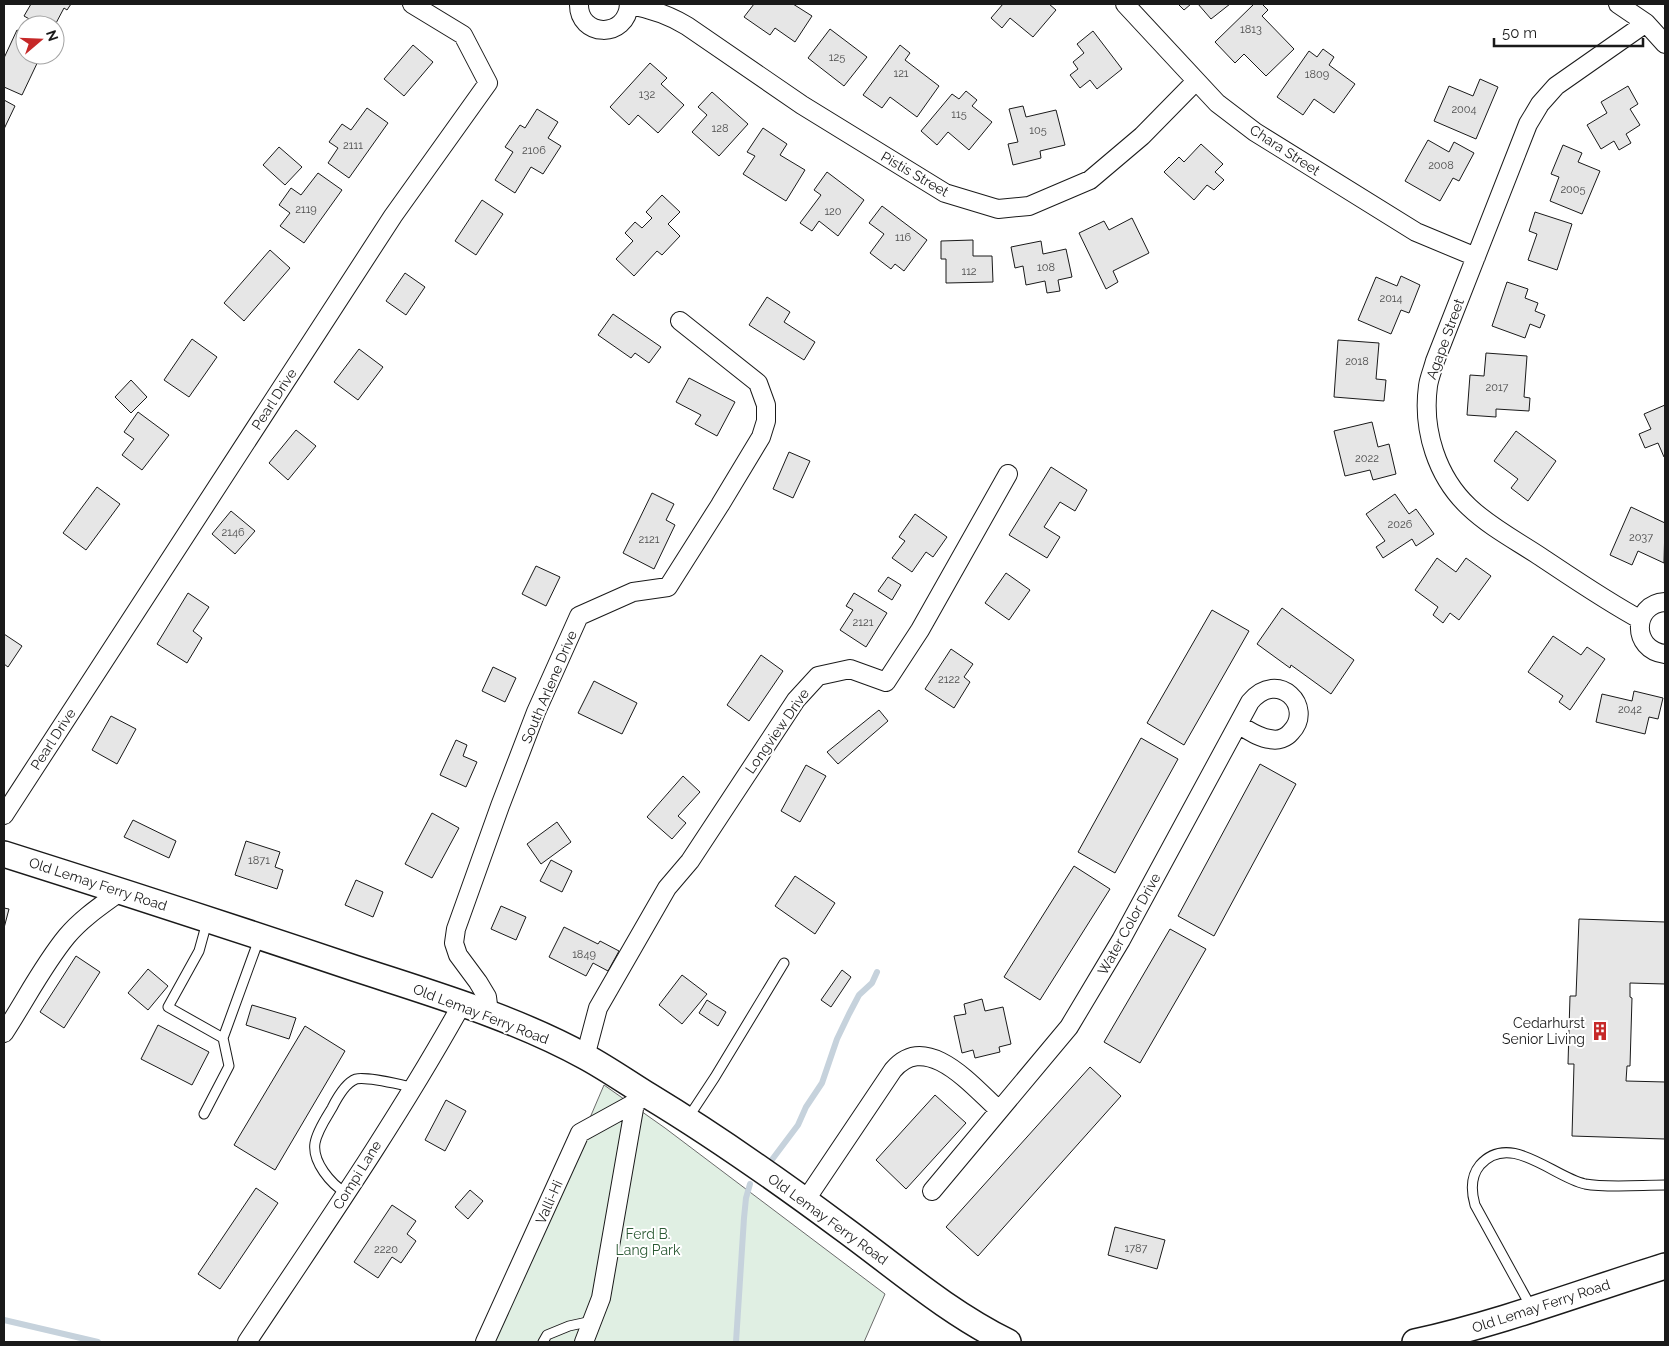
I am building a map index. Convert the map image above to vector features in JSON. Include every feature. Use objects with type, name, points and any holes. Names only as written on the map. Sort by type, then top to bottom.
[{"type":"main road","name":"Old Lemay Ferry Road","points":[[4,854],[260,936],[489,1013],[522,1026],[585,1057],[642,1099],[687,1118],[805,1201],[939,1302],[1008,1342]]},
{"type":"main road","name":"Old Lemay Ferry Road","points":[[1422,1342],[1532,1310],[1665,1266]]},
{"type":"street","name":"Pearl Drive","points":[[4,815],[393,216],[488,83],[463,35],[412,4]]},
{"type":"street","name":"Pistis Street","points":[[579,4],[582,18],[588,25],[597,29],[615,28],[622,23],[628,15],[630,5],[652,10],[673,18],[802,104],[945,193],[998,209],[1029,206],[1090,180],[1142,136],[1196,81]]},
{"type":"street","name":"Chara Street","points":[[1125,4],[1217,103],[1234,117],[1416,232],[1476,257]]},
{"type":"street","points":[[1618,4],[1646,23],[1665,44]]},
{"type":"street","name":"Agape Street","points":[[1640,620],[1603,598],[1467,506],[1439,466],[1428,431],[1426,408],[1428,385],[1435,360],[1522,136],[1540,104],[1560,82],[1646,23]]},
{"type":"street","name":"South Arlene Drive","points":[[489,1013],[487,997],[458,955],[454,943],[456,929],[536,712],[579,616],[633,592],[668,587],[757,444],[766,422],[766,405],[758,383],[680,321]]},
{"type":"street","name":"Longview Drive","points":[[585,1057],[598,1008],[667,888],[690,861],[796,700],[818,676],[850,668],[886,682],[920,630],[1008,474]]},
{"type":"street","points":[[1665,602],[1653,605],[1640,620],[1642,640],[1649,648],[1658,653],[1665,654]]},
{"type":"street","name":"Water Color Drive","points":[[932,1191],[1057,1042],[1074,1018],[1121,940],[1239,725]]},
{"type":"street","points":[[4,1033],[52,956],[68,935],[92,912],[120,891]]},
{"type":"street","name":"Compi Lane","points":[[247,1342],[414,1087],[462,1004]]},
{"type":"street","points":[[805,1201],[893,1070],[900,1062],[910,1057],[930,1056],[944,1064],[999,1110]]},
{"type":"street","points":[[584,1342],[600,1298],[642,1099]]},
{"type":"street","name":"Valli-Hi","points":[[484,1342],[580,1133],[642,1099]]},
{"type":"lane","points":[[207,919],[199,951],[168,1007],[223,1038]]},
{"type":"lane","points":[[204,1114],[229,1066],[223,1038],[260,936]]},
{"type":"lane","points":[[687,1118],[715,1077],[784,963]]},
{"type":"lane","points":[[346,1193],[339,1188],[320,1165],[316,1156],[315,1144],[317,1136],[336,1100],[346,1086],[356,1080],[364,1079],[414,1087]]},
{"type":"lane","points":[[1532,1310],[1475,1205],[1471,1192],[1472,1181],[1480,1166],[1487,1159],[1503,1153],[1522,1154],[1572,1180],[1586,1184],[1665,1185]]},
{"type":"lane","points":[[543,1342],[546,1335],[569,1326],[592,1321]]},
{"type":"green space","name":"Ferd B. Lang Park","points":[[604,1085],[665,1128],[885,1294],[864,1342],[494,1342]]},
{"type":"building","points":[[31,4],[71,4],[67,10],[64,8],[60,15],[25,15]]},
{"type":"building","points":[[754,4],[793,4],[812,16],[795,42],[775,28],[770,35],[744,17]]},
{"type":"building","points":[[1003,4],[1049,4],[1056,10],[1033,37],[1010,18],[1002,28],[991,18]]},
{"type":"building","points":[[1178,4],[1191,4],[1184,10]]},
{"type":"building","points":[[1198,4],[1230,4],[1211,19]]},
{"type":"building","points":[[1254,4],[1262,4],[1268,10],[1262,16],[1294,49],[1266,76],[1244,54],[1235,63],[1215,42]]},
{"type":"building","points":[[830,29],[867,57],[844,86],[808,58]]},
{"type":"building","points":[[1093,31],[1122,69],[1097,89],[1090,80],[1080,88],[1070,75],[1078,69],[1073,62],[1084,53],[1077,44]]},
{"type":"building","points":[[15,34],[15,65],[36,65],[22,95],[4,87],[4,58]]},
{"type":"building","points":[[413,45],[433,62],[404,96],[384,79]]},
{"type":"building","points":[[900,45],[910,53],[905,60],[939,86],[917,117],[890,97],[882,108],[863,95]]},
{"type":"building","points":[[1323,49],[1334,57],[1329,65],[1355,84],[1334,113],[1314,99],[1303,115],[1277,97],[1309,51],[1317,57]]},
{"type":"building","points":[[650,63],[667,78],[661,84],[684,105],[658,133],[638,115],[629,125],[610,107]]},
{"type":"building","points":[[1480,79],[1498,87],[1476,139],[1434,121],[1449,86],[1473,96]]},
{"type":"building","points":[[1628,86],[1638,104],[1630,109],[1640,125],[1626,134],[1631,143],[1619,150],[1614,141],[1601,149],[1587,125],[1607,113],[1601,102]]},
{"type":"building","points":[[966,91],[977,100],[972,106],[992,122],[969,150],[948,132],[937,145],[921,131],[952,94],[959,99]]},
{"type":"building","points":[[712,92],[748,124],[719,156],[692,132],[707,115],[698,107]]},
{"type":"building","points":[[4,100],[15,106],[4,129]]},
{"type":"building","points":[[1023,106],[1026,117],[1056,110],[1065,145],[1040,151],[1041,158],[1013,165],[1008,144],[1018,142],[1009,109]]},
{"type":"building","points":[[367,108],[388,123],[349,178],[328,163],[338,148],[329,142],[342,124],[351,130]]},
{"type":"building","points":[[537,109],[558,122],[548,138],[561,146],[543,174],[531,167],[515,193],[495,180],[513,152],[505,147],[520,125],[525,128]]},
{"type":"building","points":[[763,128],[787,144],[780,155],[805,170],[786,201],[743,174],[755,156],[747,152]]},
{"type":"building","points":[[1428,140],[1449,152],[1454,142],[1474,153],[1459,181],[1453,178],[1440,201],[1405,181]]},
{"type":"building","points":[[1201,144],[1223,164],[1215,172],[1224,180],[1214,190],[1207,185],[1194,200],[1164,172],[1179,157],[1184,162]]},
{"type":"building","points":[[1563,145],[1582,153],[1578,162],[1600,171],[1582,214],[1550,201],[1559,177],[1551,174]]},
{"type":"building","points":[[279,147],[302,167],[285,185],[263,165]]},
{"type":"building","points":[[827,172],[864,200],[838,236],[819,221],[812,231],[800,223],[821,195],[814,190]]},
{"type":"building","points":[[318,173],[342,190],[304,243],[280,226],[290,213],[279,205],[291,188],[301,195]]},
{"type":"building","points":[[662,195],[680,212],[668,224],[680,236],[662,255],[657,251],[634,276],[616,259],[633,241],[625,233],[635,222],[642,228],[652,218],[646,212]]},
{"type":"building","points":[[482,200],[503,214],[476,255],[455,241]]},
{"type":"building","points":[[882,206],[927,240],[904,271],[895,264],[891,269],[870,253],[884,234],[869,223]]},
{"type":"building","points":[[1535,212],[1572,224],[1557,270],[1528,260],[1537,234],[1529,231]]},
{"type":"building","points":[[1132,218],[1149,253],[1113,271],[1118,282],[1106,289],[1079,233],[1104,221],[1109,230]]},
{"type":"building","points":[[973,240],[973,256],[992,256],[993,282],[946,283],[946,259],[941,259],[941,241]]},
{"type":"building","points":[[1041,241],[1043,254],[1066,249],[1072,277],[1058,280],[1060,291],[1047,293],[1045,281],[1026,285],[1023,266],[1015,268],[1011,247]]},
{"type":"building","points":[[270,250],[290,268],[244,321],[224,303]]},
{"type":"building","points":[[405,273],[425,287],[406,315],[386,301]]},
{"type":"building","points":[[1401,276],[1420,285],[1409,313],[1401,310],[1391,334],[1358,320],[1376,277],[1397,286]]},
{"type":"building","points":[[1507,282],[1528,289],[1525,298],[1538,303],[1535,311],[1545,315],[1540,328],[1530,324],[1525,338],[1492,326]]},
{"type":"building","points":[[767,297],[790,312],[784,322],[815,342],[804,360],[749,325]]},
{"type":"building","points":[[613,314],[661,347],[649,363],[635,353],[631,358],[598,335]]},
{"type":"building","points":[[192,339],[217,357],[189,397],[164,380]]},
{"type":"building","points":[[1338,340],[1379,343],[1376,379],[1386,380],[1384,401],[1334,397]]},
{"type":"building","points":[[359,349],[383,367],[358,400],[334,382]]},
{"type":"building","points":[[1486,353],[1527,356],[1524,397],[1530,398],[1529,411],[1496,409],[1496,417],[1467,415],[1470,375],[1484,376]]},
{"type":"building","points":[[689,378],[735,402],[717,436],[695,424],[701,415],[676,402]]},
{"type":"building","points":[[131,380],[147,397],[131,413],[115,397]]},
{"type":"building","points":[[1665,405],[1664,457],[1658,443],[1645,448],[1639,434],[1651,429],[1644,414]]},
{"type":"building","points":[[138,412],[169,435],[142,470],[122,455],[134,439],[124,432]]},
{"type":"building","points":[[1372,422],[1378,447],[1389,444],[1396,474],[1373,480],[1370,470],[1345,476],[1334,431]]},
{"type":"building","points":[[296,430],[316,446],[288,480],[269,463]]},
{"type":"building","points":[[1516,431],[1556,461],[1528,501],[1511,488],[1518,479],[1494,461]]},
{"type":"building","points":[[789,452],[810,461],[793,498],[773,489]]},
{"type":"building","points":[[1051,467],[1087,490],[1075,511],[1060,502],[1044,527],[1060,537],[1047,558],[1009,535]]},
{"type":"building","points":[[97,487],[120,504],[86,550],[63,533]]},
{"type":"building","points":[[652,493],[674,504],[666,520],[675,525],[654,569],[623,553]]},
{"type":"building","points":[[1395,494],[1409,514],[1416,509],[1434,534],[1416,546],[1412,539],[1383,558],[1376,547],[1385,541],[1366,514]]},
{"type":"building","points":[[1631,507],[1665,523],[1664,563],[1638,551],[1632,565],[1610,555]]},
{"type":"building","points":[[231,511],[255,531],[235,554],[212,534]]},
{"type":"building","points":[[915,514],[947,537],[933,557],[926,552],[912,572],[892,558],[905,541],[899,537]]},
{"type":"building","points":[[1437,558],[1456,572],[1466,558],[1491,576],[1459,620],[1450,613],[1443,623],[1433,615],[1438,607],[1415,590]]},
{"type":"building","points":[[536,566],[560,577],[546,606],[522,594]]},
{"type":"building","points":[[1006,573],[1030,590],[1009,620],[985,603]]},
{"type":"building","points":[[888,577],[901,585],[892,600],[878,591]]},
{"type":"building","points":[[188,593],[209,607],[193,631],[202,638],[187,663],[157,644]]},
{"type":"building","points":[[854,593],[887,613],[866,647],[840,630],[853,610],[846,606]]},
{"type":"building","points":[[1282,608],[1354,660],[1331,694],[1291,665],[1290,668],[1257,644]]},
{"type":"building","points":[[1212,610],[1249,631],[1184,745],[1147,723]]},
{"type":"building","points":[[4,634],[22,646],[8,667],[4,664]]},
{"type":"building","points":[[1553,636],[1581,655],[1587,647],[1605,659],[1570,710],[1559,702],[1563,696],[1528,672]]},
{"type":"building","points":[[951,649],[973,664],[964,677],[970,682],[954,708],[925,689]]},
{"type":"building","points":[[761,655],[783,671],[749,721],[727,705]]},
{"type":"building","points":[[493,667],[516,678],[505,702],[482,691]]},
{"type":"building","points":[[594,681],[637,703],[622,734],[578,713]]},
{"type":"building","points":[[1634,691],[1663,698],[1658,719],[1649,717],[1645,734],[1596,722],[1602,694],[1632,701]]},
{"type":"building","points":[[879,710],[888,721],[838,764],[827,752]]},
{"type":"building","points":[[111,716],[136,729],[117,764],[92,750]]},
{"type":"building","points":[[1141,738],[1178,759],[1115,873],[1078,852]]},
{"type":"building","points":[[456,740],[467,745],[463,756],[477,762],[466,787],[440,775]]},
{"type":"building","points":[[1260,764],[1296,784],[1214,936],[1178,916]]},
{"type":"building","points":[[806,765],[826,776],[800,822],[781,811]]},
{"type":"building","points":[[683,776],[700,792],[678,816],[686,823],[672,839],[647,817]]},
{"type":"building","points":[[432,813],[459,828],[432,878],[405,864]]},
{"type":"building","points":[[133,820],[176,841],[169,858],[124,837]]},
{"type":"building","points":[[557,822],[571,842],[541,864],[527,844]]},
{"type":"building","points":[[246,841],[280,852],[275,867],[283,870],[277,889],[235,875]]},
{"type":"building","points":[[551,860],[572,871],[562,892],[540,881]]},
{"type":"building","points":[[1074,866],[1110,889],[1040,1000],[1004,977]]},
{"type":"building","points":[[795,876],[835,903],[815,934],[775,906]]},
{"type":"building","points":[[356,880],[383,892],[373,917],[345,905]]},
{"type":"building","points":[[501,906],[526,917],[516,940],[491,929]]},
{"type":"building","points":[[4,908],[9,909],[4,928]]},
{"type":"building","name":"Cedarhurst Senior Living","points":[[1579,919],[1665,922],[1665,984],[1630,983],[1630,997],[1632,998],[1630,1066],[1627,1066],[1626,1081],[1665,1082],[1665,1139],[1572,1136],[1574,1064],[1568,1064],[1570,996],[1576,996]]},
{"type":"building","points":[[564,927],[598,944],[600,941],[619,951],[608,971],[593,963],[586,976],[549,957]]},
{"type":"building","points":[[1170,929],[1206,949],[1140,1063],[1104,1042]]},
{"type":"building","points":[[76,956],[100,972],[64,1028],[40,1012]]},
{"type":"building","points":[[148,969],[168,986],[148,1010],[128,993]]},
{"type":"building","points":[[842,970],[851,977],[831,1007],[821,1000]]},
{"type":"building","points":[[682,975],[707,994],[682,1024],[659,1005]]},
{"type":"building","points":[[982,999],[985,1011],[1003,1007],[1011,1044],[999,1047],[1000,1052],[975,1058],[973,1050],[962,1053],[954,1016],[966,1014],[964,1004]]},
{"type":"building","points":[[707,1000],[726,1012],[718,1026],[699,1013]]},
{"type":"building","points":[[252,1005],[296,1018],[289,1039],[246,1025]]},
{"type":"building","points":[[158,1025],[209,1052],[192,1085],[141,1059]]},
{"type":"building","points":[[305,1026],[345,1051],[275,1170],[234,1145]]},
{"type":"building","points":[[1090,1067],[1121,1096],[978,1256],[946,1227]]},
{"type":"building","points":[[935,1095],[966,1123],[906,1189],[876,1160]]},
{"type":"building","points":[[446,1100],[466,1111],[445,1151],[425,1140]]},
{"type":"building","points":[[256,1188],[278,1203],[220,1289],[198,1274]]},
{"type":"building","points":[[470,1190],[483,1201],[468,1219],[455,1207]]},
{"type":"building","points":[[392,1205],[416,1221],[407,1234],[416,1241],[401,1263],[392,1257],[378,1278],[354,1262]]},
{"type":"building","points":[[1115,1227],[1165,1240],[1157,1269],[1108,1255]]},
{"type":"waterway","points":[[771,1161],[798,1125],[806,1107],[822,1083],[837,1039],[849,1014],[859,995],[872,983],[877,972]]},
{"type":"waterway","points":[[736,1342],[744,1218],[746,1198],[750,1184]]},
{"type":"waterway","points":[[4,1320],[98,1342]]},
{"type":"place","name":"Cedarhurst Senior Living","points":[[1600,1031]]}]
